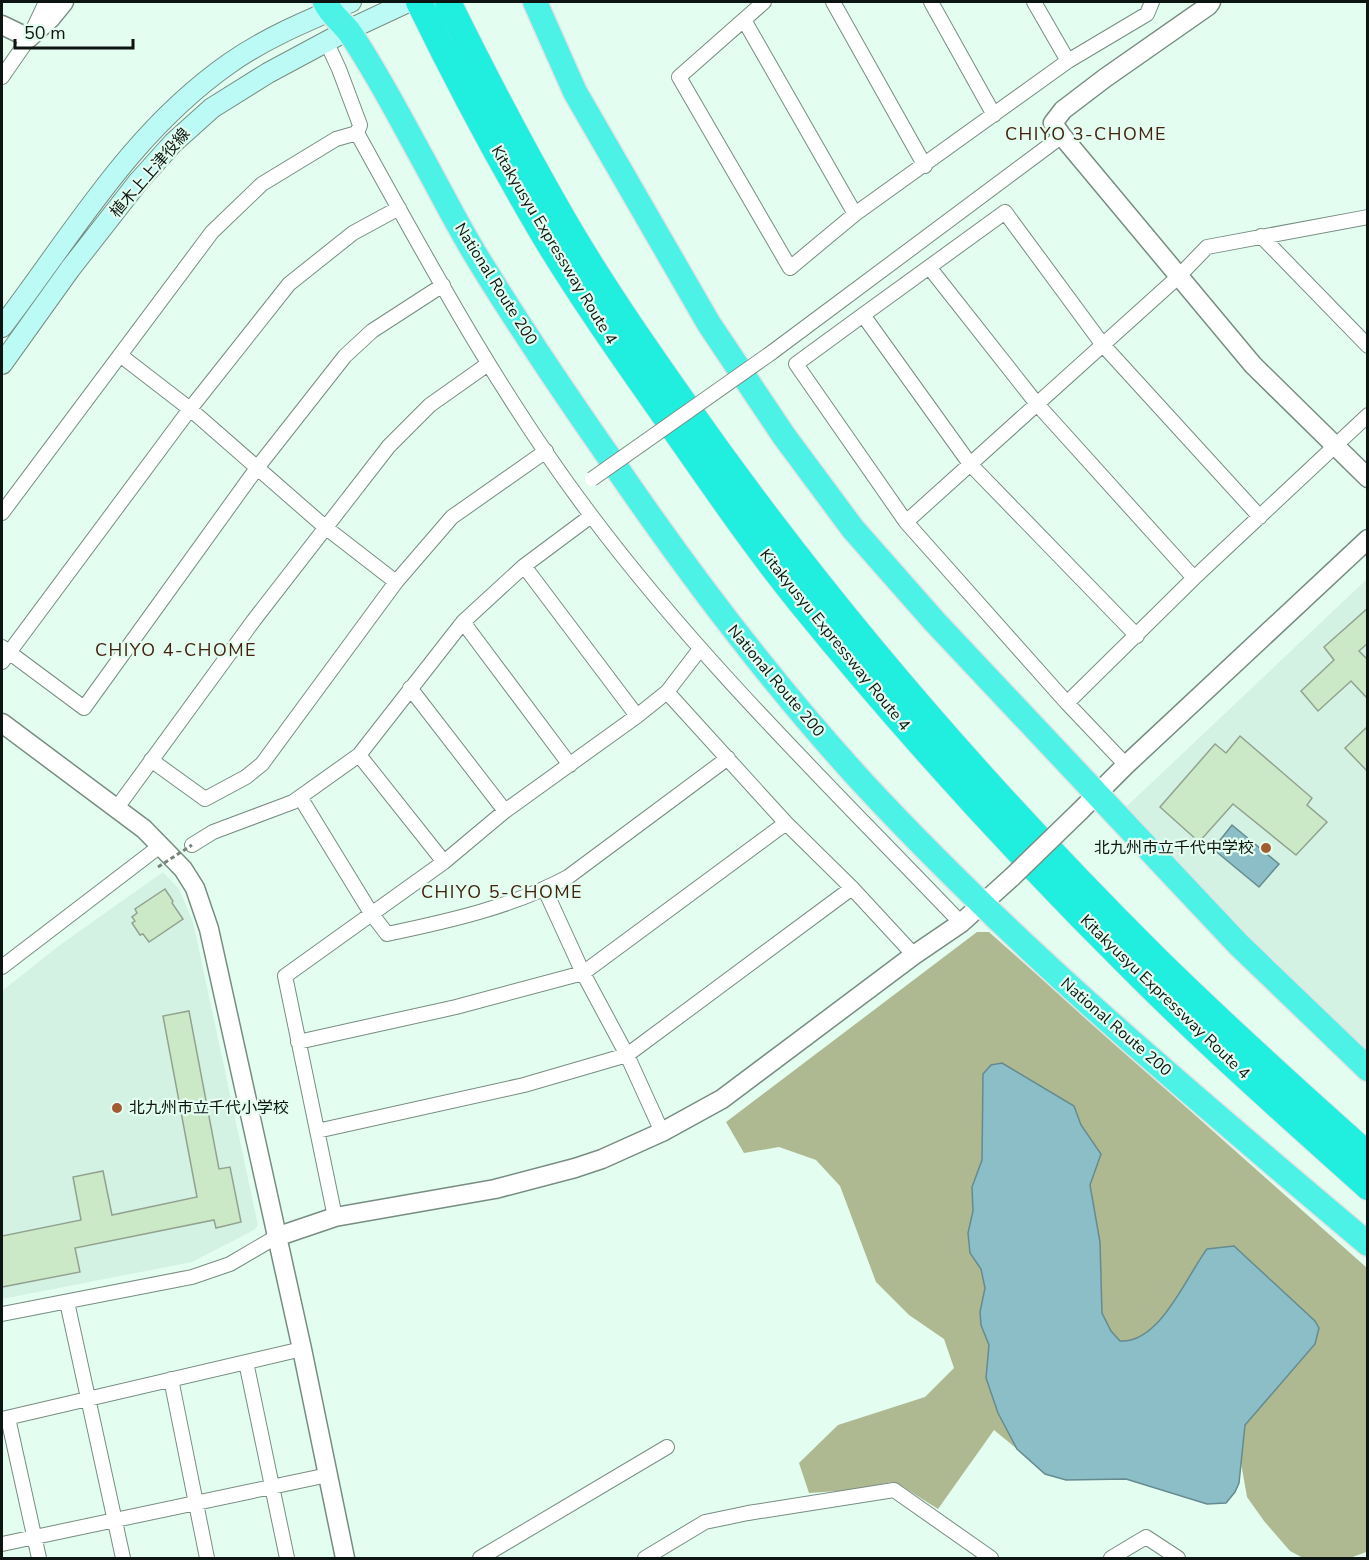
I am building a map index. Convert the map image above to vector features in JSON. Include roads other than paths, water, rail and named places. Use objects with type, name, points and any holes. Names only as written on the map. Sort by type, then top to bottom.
[{"type":"highway","name":"Kitakyusyu Expressway Route 4","points":[[419,2],[491,142],[543,233],[612,341],[703,471],[799,601],[906,727],[1062,896],[1154,989],[1271,1100],[1368,1187]]},
{"type":"highway","name":"Kitakyusyu Expressway Route 4","points":[[447,2],[564,220],[632,329],[724,460],[820,588],[941,730],[1154,957],[1288,1084],[1368,1155]]},
{"type":"highway","points":[[535,2],[575,92],[709,324],[784,436],[853,529],[1089,803],[1368,1069]]},
{"type":"highway","name":"National Route 200","points":[[327,6],[348,30],[478,260],[565,394],[658,529],[749,651],[863,783],[982,905],[1057,976],[1368,1244]]},
{"type":"main road","name":"植木上上津役線","points":[[2,327],[114,172],[147,135],[182,102],[229,63],[281,31],[327,6],[351,2]]},
{"type":"main road","name":"植木上上津役線","points":[[2,364],[70,269],[138,182],[173,143],[212,108],[326,41],[408,2]]},
{"type":"street","points":[[2,77],[29,38],[46,2]]},
{"type":"street","points":[[29,38],[64,2]]},
{"type":"street","points":[[764,2],[679,77],[790,268],[855,214],[1068,61],[1147,14],[1152,2]]},
{"type":"street","points":[[833,2],[925,165]]},
{"type":"street","points":[[931,2],[994,115]]},
{"type":"street","points":[[1034,2],[1068,61]]},
{"type":"street","points":[[1211,2],[1063,110],[1053,123],[1252,364],[1368,478]]},
{"type":"street","points":[[744,20],[855,214]]},
{"type":"street","points":[[2,25],[29,38]]},
{"type":"street","points":[[326,41],[360,125],[357,133],[488,364],[573,491],[700,649],[961,923]]},
{"type":"street","points":[[2,513],[212,232],[262,184],[336,139],[357,133]]},
{"type":"street","points":[[573,491],[771,353],[1062,136]]},
{"type":"street","points":[[399,208],[353,233],[289,284],[190,409],[4,654],[84,708],[258,468],[345,356],[372,331],[443,285]]},
{"type":"street","points":[[1126,765],[1067,703],[906,522],[796,364],[1005,212],[1103,345],[1260,517]]},
{"type":"street","points":[[906,522],[1178,277],[1207,247],[1261,236],[1366,220]]},
{"type":"street","points":[[1261,236],[1368,346]]},
{"type":"street","points":[[929,267],[1037,404],[1194,578]]},
{"type":"street","points":[[863,315],[970,464],[1137,636]]},
{"type":"street","points":[[120,355],[190,409],[325,527],[396,582]]},
{"type":"street","points":[[116,809],[325,527],[389,446],[430,405],[488,364]]},
{"type":"street","points":[[1067,703],[1194,578],[1368,415]]},
{"type":"street","points":[[151,760],[205,800],[246,777],[262,764],[396,582],[452,517],[546,451]]},
{"type":"street","points":[[192,845],[213,832],[293,802],[359,755],[463,621],[524,566],[591,516]]},
{"type":"street","points":[[2,1314],[192,1277],[230,1264],[276,1238],[335,1217],[495,1189],[602,1159],[662,1132],[722,1099],[914,955],[961,923],[982,905],[1126,765],[1368,539]]},
{"type":"street","points":[[524,566],[637,716]]},
{"type":"street","points":[[463,621],[570,765]]},
{"type":"street","points":[[335,1217],[285,976],[444,862],[505,811],[637,716],[667,692],[700,649]]},
{"type":"street","points":[[410,688],[505,811]]},
{"type":"street","points":[[667,692],[786,823],[852,888],[914,955]]},
{"type":"street","points":[[2,723],[144,829],[183,869],[195,888],[209,929],[302,1349],[345,1558]]},
{"type":"street","points":[[359,755],[444,862]]},
{"type":"street","points":[[300,797],[371,913],[387,934],[463,918],[544,890],[568,877],[728,758]]},
{"type":"street","points":[[298,1042],[456,1008],[583,973],[786,823]]},
{"type":"street","points":[[2,968],[160,846]]},
{"type":"street","points":[[317,1131],[524,1085],[627,1055],[852,888]]},
{"type":"street","points":[[544,890],[583,973],[627,1055],[662,1132]]},
{"type":"street","points":[[67,1302],[123,1558]]},
{"type":"street","points":[[39,1558],[5,1418],[302,1349]]},
{"type":"street","points":[[246,1362],[287,1558]]},
{"type":"street","points":[[171,1379],[207,1558]]},
{"type":"street","points":[[480,1558],[666,1447]]},
{"type":"street","points":[[2,1544],[328,1475]]},
{"type":"street","points":[[645,1558],[705,1522],[894,1490],[991,1558]]},
{"type":"street","points":[[1111,1558],[1146,1537],[1178,1558]]},
{"type":"water","points":[[1232,825],[1279,864],[1259,887],[1213,849]]},
{"type":"water","points":[[1002,1063],[1074,1106],[1081,1125],[1101,1154],[1090,1185],[1100,1242],[1102,1313],[1111,1331],[1120,1341],[1134,1339],[1148,1332],[1160,1320],[1207,1249],[1234,1246],[1315,1321],[1319,1328],[1315,1344],[1245,1425],[1239,1483],[1226,1503],[1207,1504],[1126,1479],[1066,1480],[1045,1474],[1017,1449],[998,1413],[986,1378],[989,1345],[981,1325],[980,1312],[985,1288],[981,1269],[970,1253],[968,1233],[973,1211],[972,1187],[982,1160],[983,1074],[991,1065]]},
{"type":"place","name":"北九州市立千代中学校","points":[[1266,848]]},
{"type":"place","name":"北九州市立千代小学校","points":[[117,1108]]},
{"type":"district","name":"CHIYO 3-CHOME","points":[[1086,134]]},
{"type":"district","name":"CHIYO 4-CHOME","points":[[176,650]]},
{"type":"district","name":"CHIYO 5-CHOME","points":[[502,892]]}]
